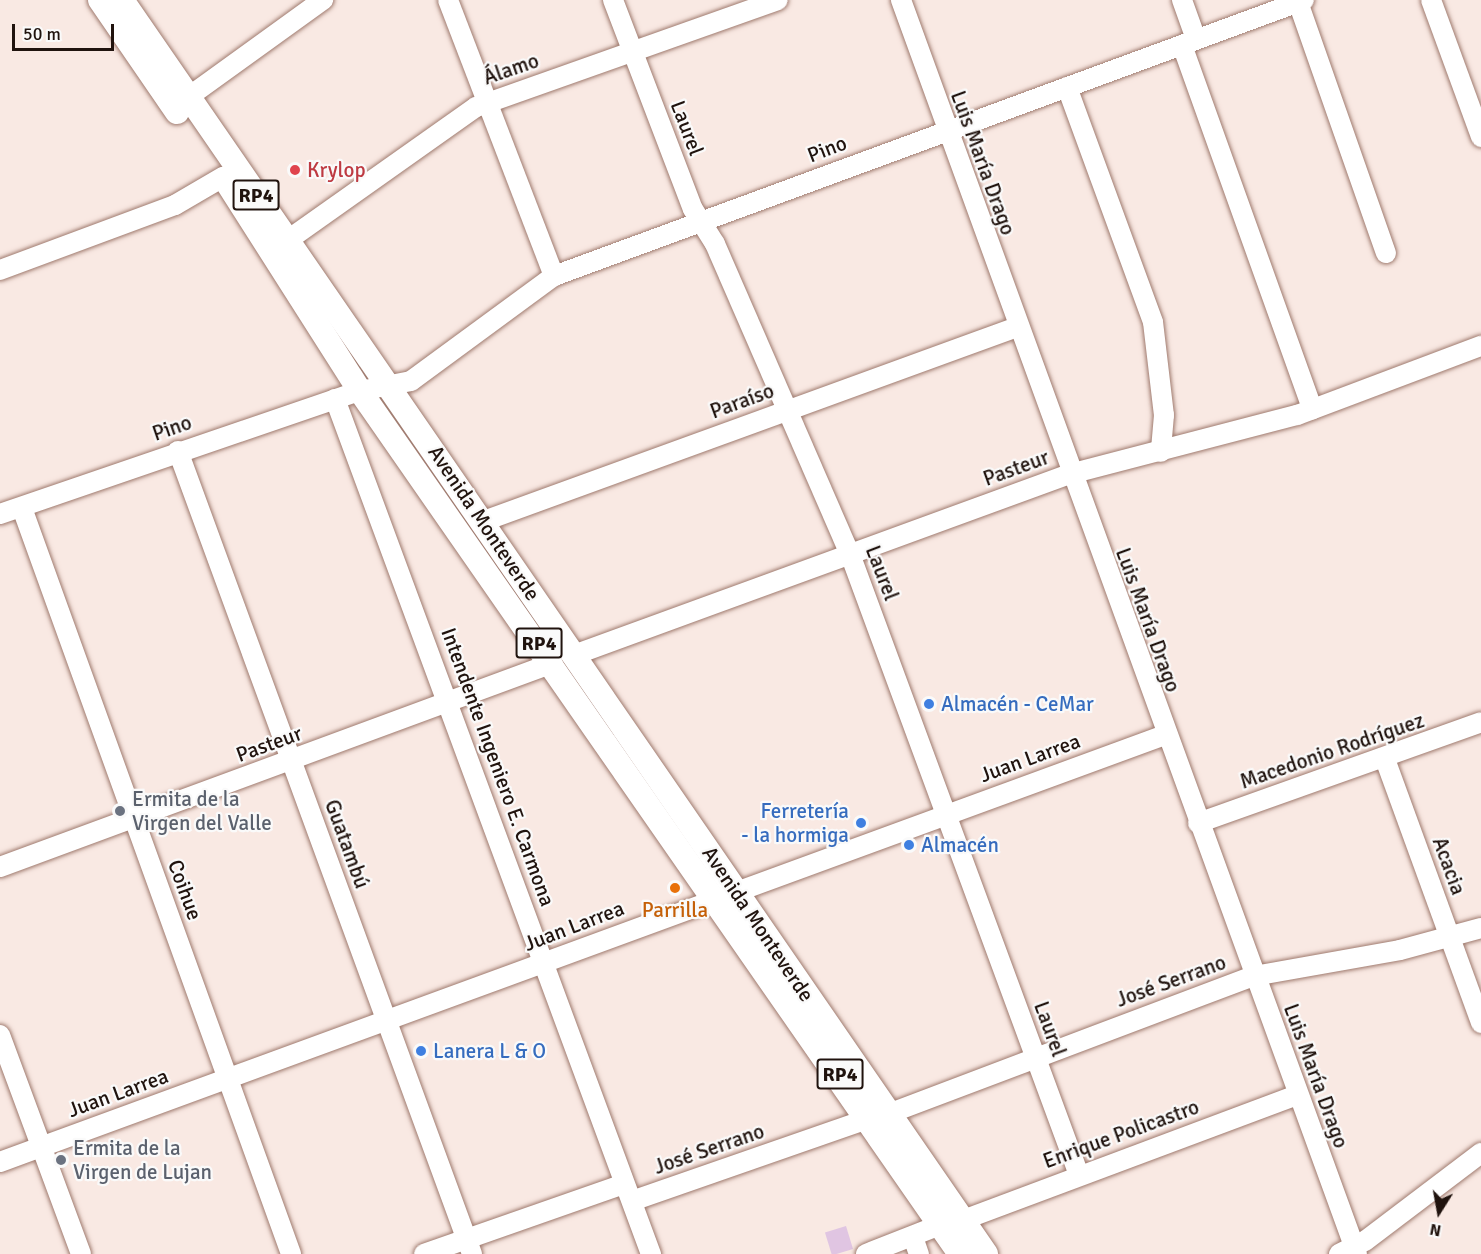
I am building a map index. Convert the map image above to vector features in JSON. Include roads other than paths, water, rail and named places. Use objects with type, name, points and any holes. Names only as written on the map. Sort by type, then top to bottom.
[{"type":"main road","name":"Avenida Monteverde","points":[[100,0],[223,177],[360,391],[563,659],[952,1223],[986,1254]]},
{"type":"main road","name":"Avenida Monteverde","points":[[122,0],[187,98],[484,521],[563,659]]},
{"type":"main road","name":"Avenida Monteverde","points":[[952,1223],[960,1254]]},
{"type":"street","points":[[187,98],[322,0]]},
{"type":"street","points":[[448,0],[554,276]]},
{"type":"street","name":"Laurel","points":[[614,0],[633,54],[701,222],[789,409],[850,555],[1079,1175]]},
{"type":"street","name":"Álamo","points":[[288,240],[487,102],[633,54],[778,0]]},
{"type":"street","name":"Luis María Drago","points":[[901,0],[1070,474],[1297,1095],[1350,1252]]},
{"type":"street","points":[[1182,0],[1189,42],[1312,409]]},
{"type":"street","points":[[1431,0],[1481,137]]},
{"type":"street","points":[[1301,1],[1386,253]]},
{"type":"street","name":"Pino","points":[[0,514],[335,399],[360,391],[391,388],[411,381],[554,276],[1301,1]]},
{"type":"street","points":[[1067,87],[1153,322],[1164,414],[1161,452]]},
{"type":"street","points":[[0,270],[175,205],[223,177]]},
{"type":"street","name":"Paraíso","points":[[484,521],[1017,327]]},
{"type":"street","name":"Pasteur","points":[[0,867],[1070,474],[1161,452],[1312,409],[1481,346]]},
{"type":"street","name":"Intendente Ingeniero E. Carmona","points":[[335,399],[449,701],[651,1254]]},
{"type":"street","name":"Guatambú","points":[[178,451],[469,1247]]},
{"type":"street","name":"Coihue","points":[[22,508],[291,1254]]},
{"type":"street","name":"Macedonio Rodríguez","points":[[1198,823],[1385,759],[1481,722]]},
{"type":"street","name":"Juan Larrea","points":[[0,1162],[544,963],[725,893],[1165,735]]},
{"type":"street","name":"Acacia","points":[[1385,759],[1481,1023]]},
{"type":"street","name":"José Serrano","points":[[424,1254],[469,1247],[628,1192],[879,1116],[1254,976],[1450,938],[1481,928]]},
{"type":"street","points":[[0,1035],[81,1254]]},
{"type":"street","name":"Enrique Policastro","points":[[866,1254],[916,1245],[952,1223],[1297,1095]]},
{"type":"street","points":[[1350,1252],[1481,1154]]},
{"type":"place","name":"Krylop","points":[[295,170]]},
{"type":"place","name":"Almacén - CeMar","points":[[929,704]]},
{"type":"place","name":"Ermita de la Virgen del Valle","points":[[120,811]]},
{"type":"place","name":"Ferretería - la hormiga","points":[[861,823]]},
{"type":"place","name":"Almacén","points":[[909,845]]},
{"type":"place","name":"Parrilla","points":[[675,888]]},
{"type":"place","name":"Lanera L & O","points":[[421,1051]]},
{"type":"place","name":"Ermita de la Virgen de Lujan","points":[[61,1160]]}]
